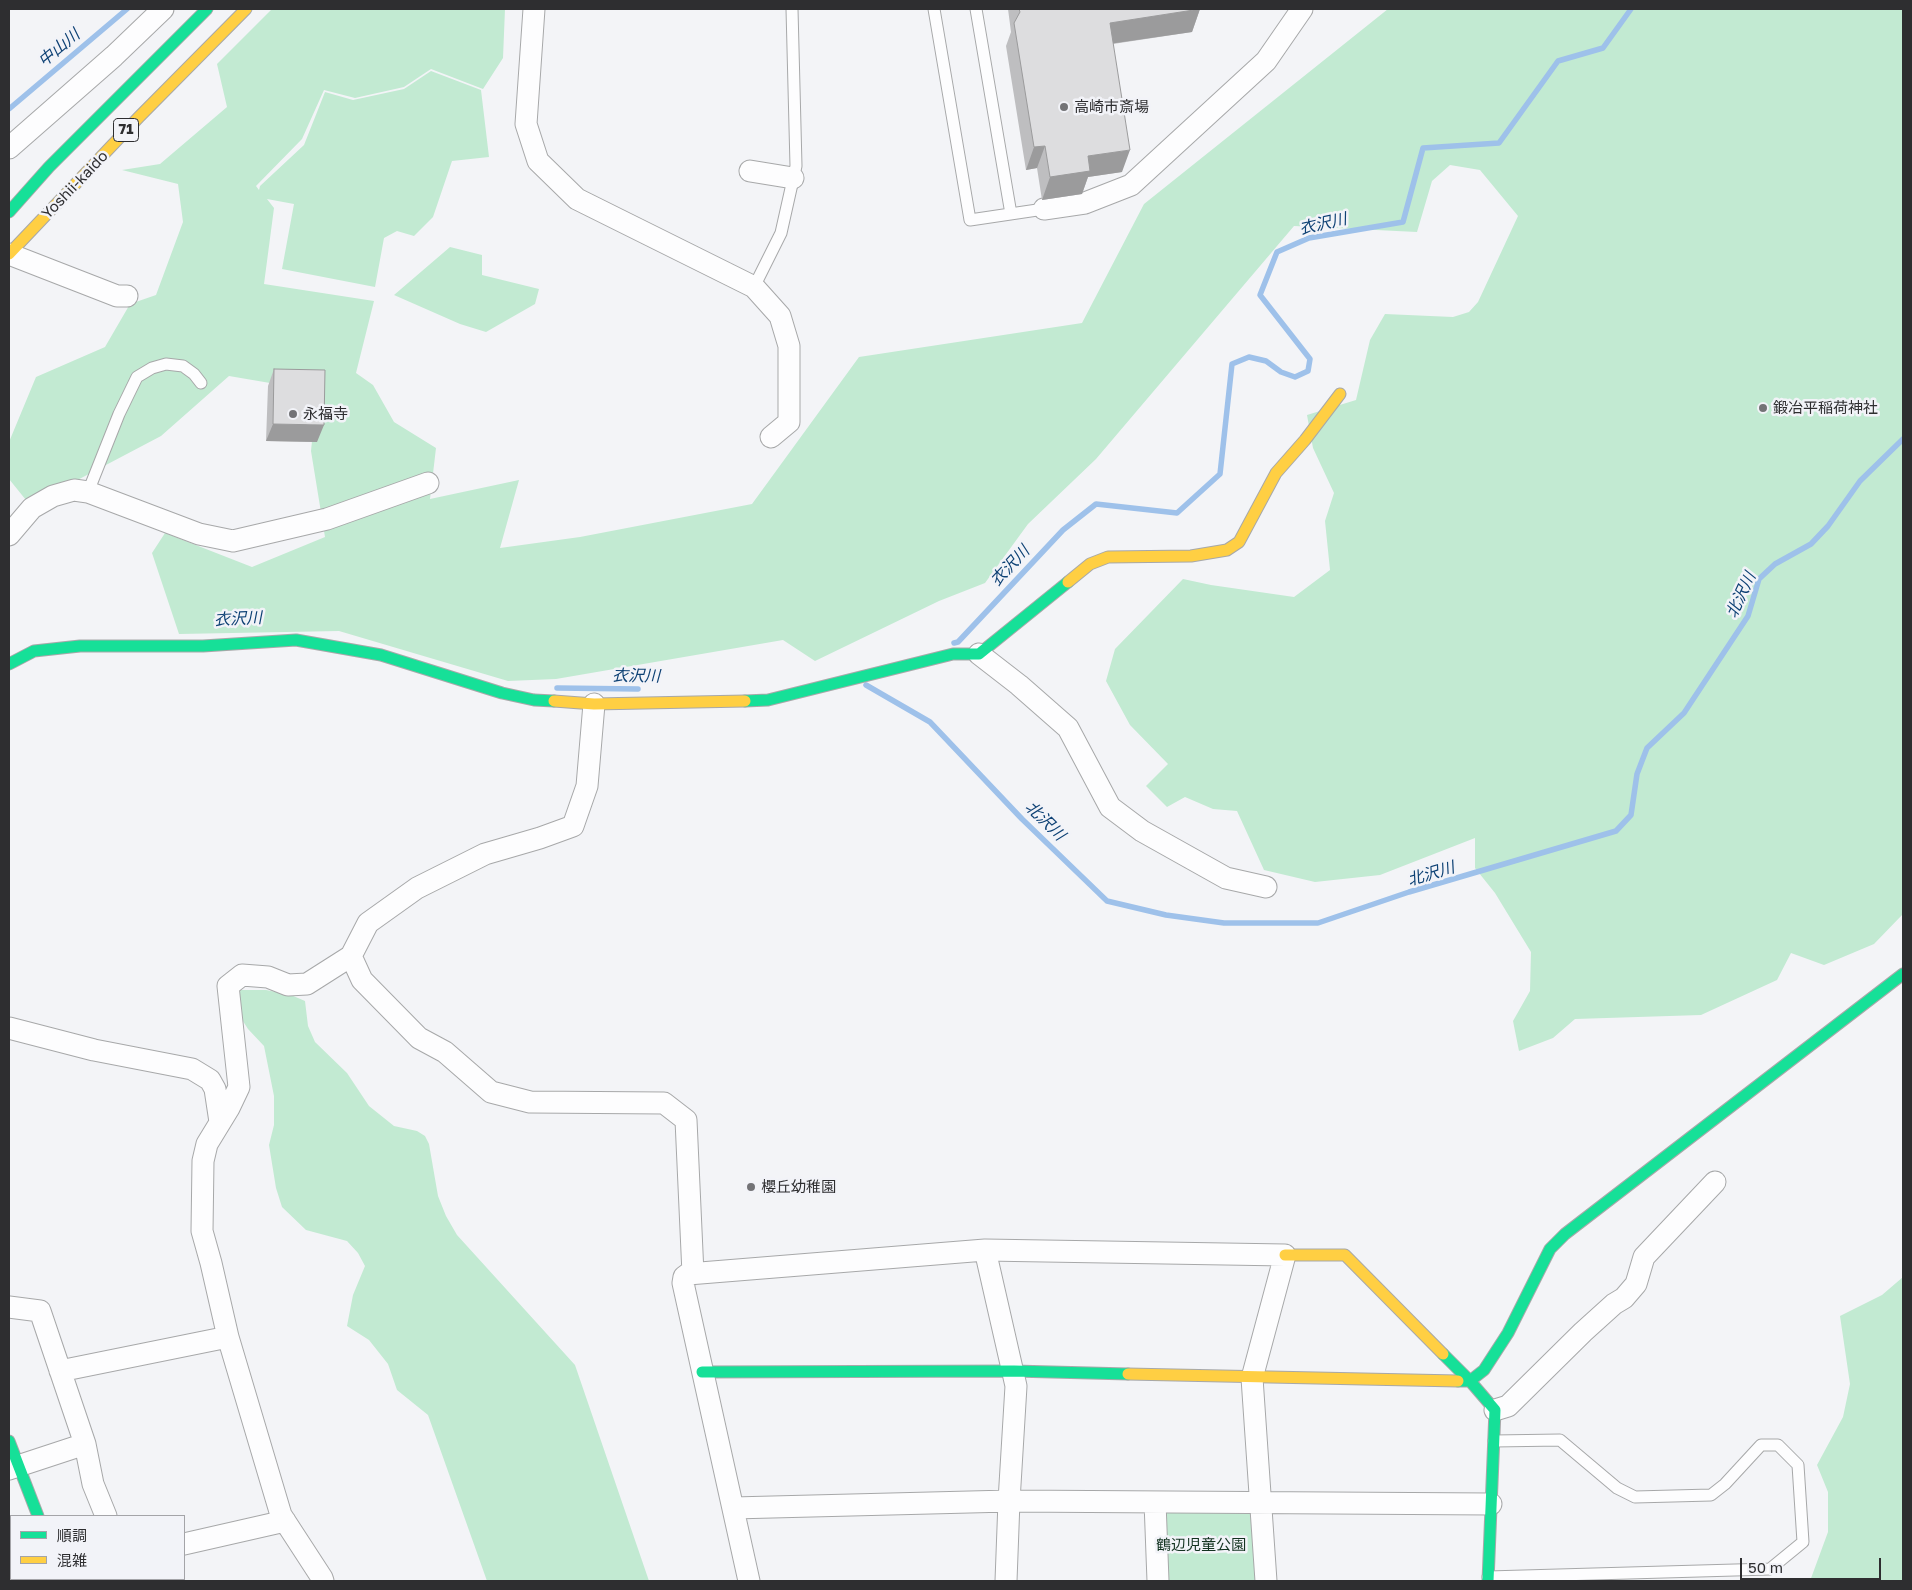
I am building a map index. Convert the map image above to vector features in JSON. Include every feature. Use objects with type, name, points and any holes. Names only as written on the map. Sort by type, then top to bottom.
[{"type":"street","points":[[9,148],[114,56],[163,9]]},
{"type":"street","name":"Yoshii-kaido","points":[[9,212],[49,167],[207,9]]},
{"type":"street","name":"Yoshii-kaido","points":[[9,254],[139,117],[246,9]]},
{"type":"street","points":[[534,9],[526,124],[538,161],[577,199],[754,287],[780,316],[789,346],[789,422],[771,437]]},
{"type":"street","points":[[1044,209],[1085,203],[1131,185],[1266,61],[1302,9]]},
{"type":"street","points":[[750,171],[793,178]]},
{"type":"street","points":[[9,254],[117,296],[127,296]]},
{"type":"street","points":[[979,654],[1090,564],[1108,558],[1191,556],[1227,550],[1239,542],[1276,473],[1305,440],[1340,394]]},
{"type":"street","points":[[9,535],[32,508],[53,496],[74,490],[88,492],[199,534],[233,541],[327,519],[428,483]]},
{"type":"street","points":[[9,664],[34,651],[80,646],[203,646],[296,640],[381,655],[502,693],[534,700],[594,704],[768,700],[952,654],[979,654],[1019,685],[1068,728],[1110,807],[1142,831],[1226,878],[1266,887]]},
{"type":"street","points":[[323,1581],[280,1514],[228,1337],[202,1231],[203,1161],[207,1144],[229,1108],[239,1087],[228,986],[242,975],[268,977],[288,985],[307,984],[352,956],[368,923],[417,888],[485,854],[573,826],[587,786],[594,704]]},
{"type":"street","points":[[352,956],[362,980],[419,1038],[445,1052],[491,1092],[530,1102],[664,1103],[686,1120],[693,1274]]},
{"type":"street","points":[[702,1372],[1014,1370],[1252,1378],[1470,1381],[1484,1370],[1508,1334],[1550,1249],[1565,1234],[1903,974]]},
{"type":"street","points":[[9,1028],[94,1050],[192,1069],[210,1080],[215,1088],[220,1122]]},
{"type":"street","points":[[1495,1410],[1508,1406],[1583,1332],[1614,1304],[1624,1298],[1636,1284],[1644,1257],[1715,1182]]},
{"type":"street","points":[[985,1250],[1014,1370],[1016,1386],[1006,1581]]},
{"type":"street","points":[[749,1581],[683,1282],[688,1274],[985,1250],[1345,1255],[1470,1381],[1495,1410],[1488,1579]]},
{"type":"street","points":[[1266,1581],[1252,1378],[1285,1255]]},
{"type":"street","points":[[9,1308],[40,1311],[85,1444],[93,1484],[106,1515]]},
{"type":"street","points":[[60,1370],[228,1337]]},
{"type":"street","points":[[9,1440],[14,1467],[38,1515]]},
{"type":"street","points":[[14,1467],[85,1444]]},
{"type":"street","points":[[733,1508],[1009,1501],[1491,1504]]},
{"type":"street","points":[[1155,1502],[1158,1581]]},
{"type":"street","points":[[185,1544],[285,1522]]},
{"type":"lane","points":[[754,287],[781,233],[796,166],[792,9]]},
{"type":"lane","points":[[934,9],[970,220],[1044,209]]},
{"type":"lane","points":[[976,9],[1011,214]]},
{"type":"lane","points":[[88,492],[119,414],[137,377],[152,368],[166,364],[183,366],[194,374],[201,383]]},
{"type":"lane","points":[[1488,1579],[1770,1568],[1803,1542],[1798,1465],[1778,1445],[1761,1445],[1725,1484],[1711,1495],[1635,1497],[1617,1488],[1560,1440],[1494,1441]]},
{"type":"green space","points":[[272,9],[505,9],[503,58],[483,89],[431,69],[404,87],[355,98],[324,90],[302,139],[256,186],[259,190],[260,186],[304,145],[325,92],[353,100],[404,89],[431,71],[481,90],[489,157],[452,161],[433,217],[414,236],[397,231],[384,238],[375,287],[282,269],[294,204],[267,199],[274,208],[264,284],[374,301],[356,373],[373,385],[394,422],[436,448],[430,499],[519,480],[500,548],[580,537],[752,504],[859,357],[1082,323],[1144,204],[1388,9],[1903,9],[1903,914],[1874,944],[1824,965],[1791,953],[1777,980],[1701,1015],[1575,1019],[1553,1038],[1519,1051],[1513,1021],[1530,991],[1531,952],[1495,893],[1475,868],[1475,838],[1380,875],[1315,882],[1264,870],[1237,811],[1213,809],[1185,797],[1167,807],[1146,786],[1168,764],[1130,725],[1106,681],[1115,649],[1183,579],[1294,597],[1330,570],[1325,521],[1334,493],[1313,448],[1307,415],[1356,400],[1370,340],[1385,314],[1453,317],[1469,312],[1478,302],[1518,216],[1480,170],[1450,165],[1432,181],[1417,232],[1294,226],[1096,459],[1028,524],[985,583],[939,601],[815,661],[783,640],[556,679],[508,681],[339,631],[179,634],[152,553],[165,533],[252,567],[325,537],[311,451],[317,391],[229,376],[161,436],[30,505],[9,479],[9,442],[36,377],[105,347],[130,304],[156,295],[183,222],[178,184],[122,170],[160,164],[227,107],[217,64]]},
{"type":"green space","points":[[450,247],[482,255],[482,275],[539,289],[535,304],[486,332],[460,324],[394,295]]},
{"type":"green space","points":[[234,990],[266,990],[291,995],[305,1001],[308,1026],[315,1042],[347,1073],[369,1106],[394,1126],[417,1131],[425,1136],[429,1144],[438,1196],[446,1216],[457,1235],[575,1365],[649,1581],[487,1581],[428,1415],[397,1390],[388,1364],[369,1340],[347,1326],[353,1295],[365,1266],[358,1253],[347,1241],[306,1230],[282,1207],[276,1188],[269,1145],[274,1125],[274,1096],[264,1046],[248,1029],[234,1007]]},
{"type":"green space","points":[[1903,1277],[1903,1581],[1810,1581],[1828,1532],[1828,1492],[1817,1465],[1843,1417],[1850,1384],[1840,1316],[1882,1295]]},
{"type":"green space","name":"鶴辺児童公園","points":[[1248,1511],[1255,1516],[1257,1581],[1166,1581],[1165,1512]]},
{"type":"building","name":"高崎市斎場","points":[[1019,9],[1200,9],[1110,23],[1130,150],[1088,156],[1090,171],[1050,177],[1045,146],[1034,147],[1014,23],[1020,12]]},
{"type":"building","name":"永福寺","points":[[274,369],[325,370],[324,425],[273,424]]},
{"type":"waterway","name":"中山川","points":[[9,109],[127,9]]},
{"type":"waterway","name":"衣沢川","points":[[954,643],[958,642],[1063,530],[1096,504],[1177,513],[1220,474],[1232,364],[1249,357],[1266,361],[1281,372],[1295,377],[1308,371],[1310,359],[1260,295],[1277,252],[1309,238],[1403,222],[1423,148],[1499,143],[1558,61],[1603,48],[1631,9]]},
{"type":"waterway","name":"北沢川","points":[[866,685],[930,722],[1022,819],[1107,901],[1166,915],[1224,923],[1318,923],[1409,892],[1616,831],[1631,815],[1637,774],[1647,748],[1684,713],[1748,616],[1759,579],[1775,564],[1811,544],[1828,526],[1860,481],[1903,439]]},
{"type":"waterway","name":"衣沢川","points":[[557,688],[638,689]]},
{"type":"traffic: fast","points":[[9,212],[49,167],[207,9]]},
{"type":"traffic: fast","points":[[745,701],[768,700],[953,654],[979,654],[1068,582]]},
{"type":"traffic: fast","points":[[9,664],[34,651],[80,646],[203,646],[296,640],[381,655],[502,693],[534,700],[554,701]]},
{"type":"traffic: fast","points":[[1458,1381],[1470,1381],[1484,1370],[1508,1333],[1550,1249],[1565,1234],[1903,974]]},
{"type":"traffic: fast","points":[[1443,1354],[1495,1410],[1488,1581]]},
{"type":"traffic: fast","points":[[702,1372],[1014,1371],[1128,1374]]},
{"type":"traffic: fast","points":[[9,1441],[38,1515]]},
{"type":"traffic: slow","points":[[9,254],[139,117],[246,9]]},
{"type":"traffic: slow","points":[[1068,582],[1090,564],[1108,557],[1191,556],[1227,550],[1239,542],[1276,473],[1305,440],[1340,394]]},
{"type":"traffic: slow","points":[[554,701],[594,704],[745,701]]},
{"type":"traffic: slow","points":[[1285,1255],[1345,1255],[1443,1354]]},
{"type":"traffic: slow","points":[[1128,1374],[1458,1381]]},
{"type":"place","name":"高崎市斎場","points":[[1064,107]]},
{"type":"place","name":"鍛冶平稲荷神社","points":[[1763,408]]},
{"type":"place","name":"永福寺","points":[[293,414]]},
{"type":"place","name":"櫻丘幼稚園","points":[[751,1187]]}]
